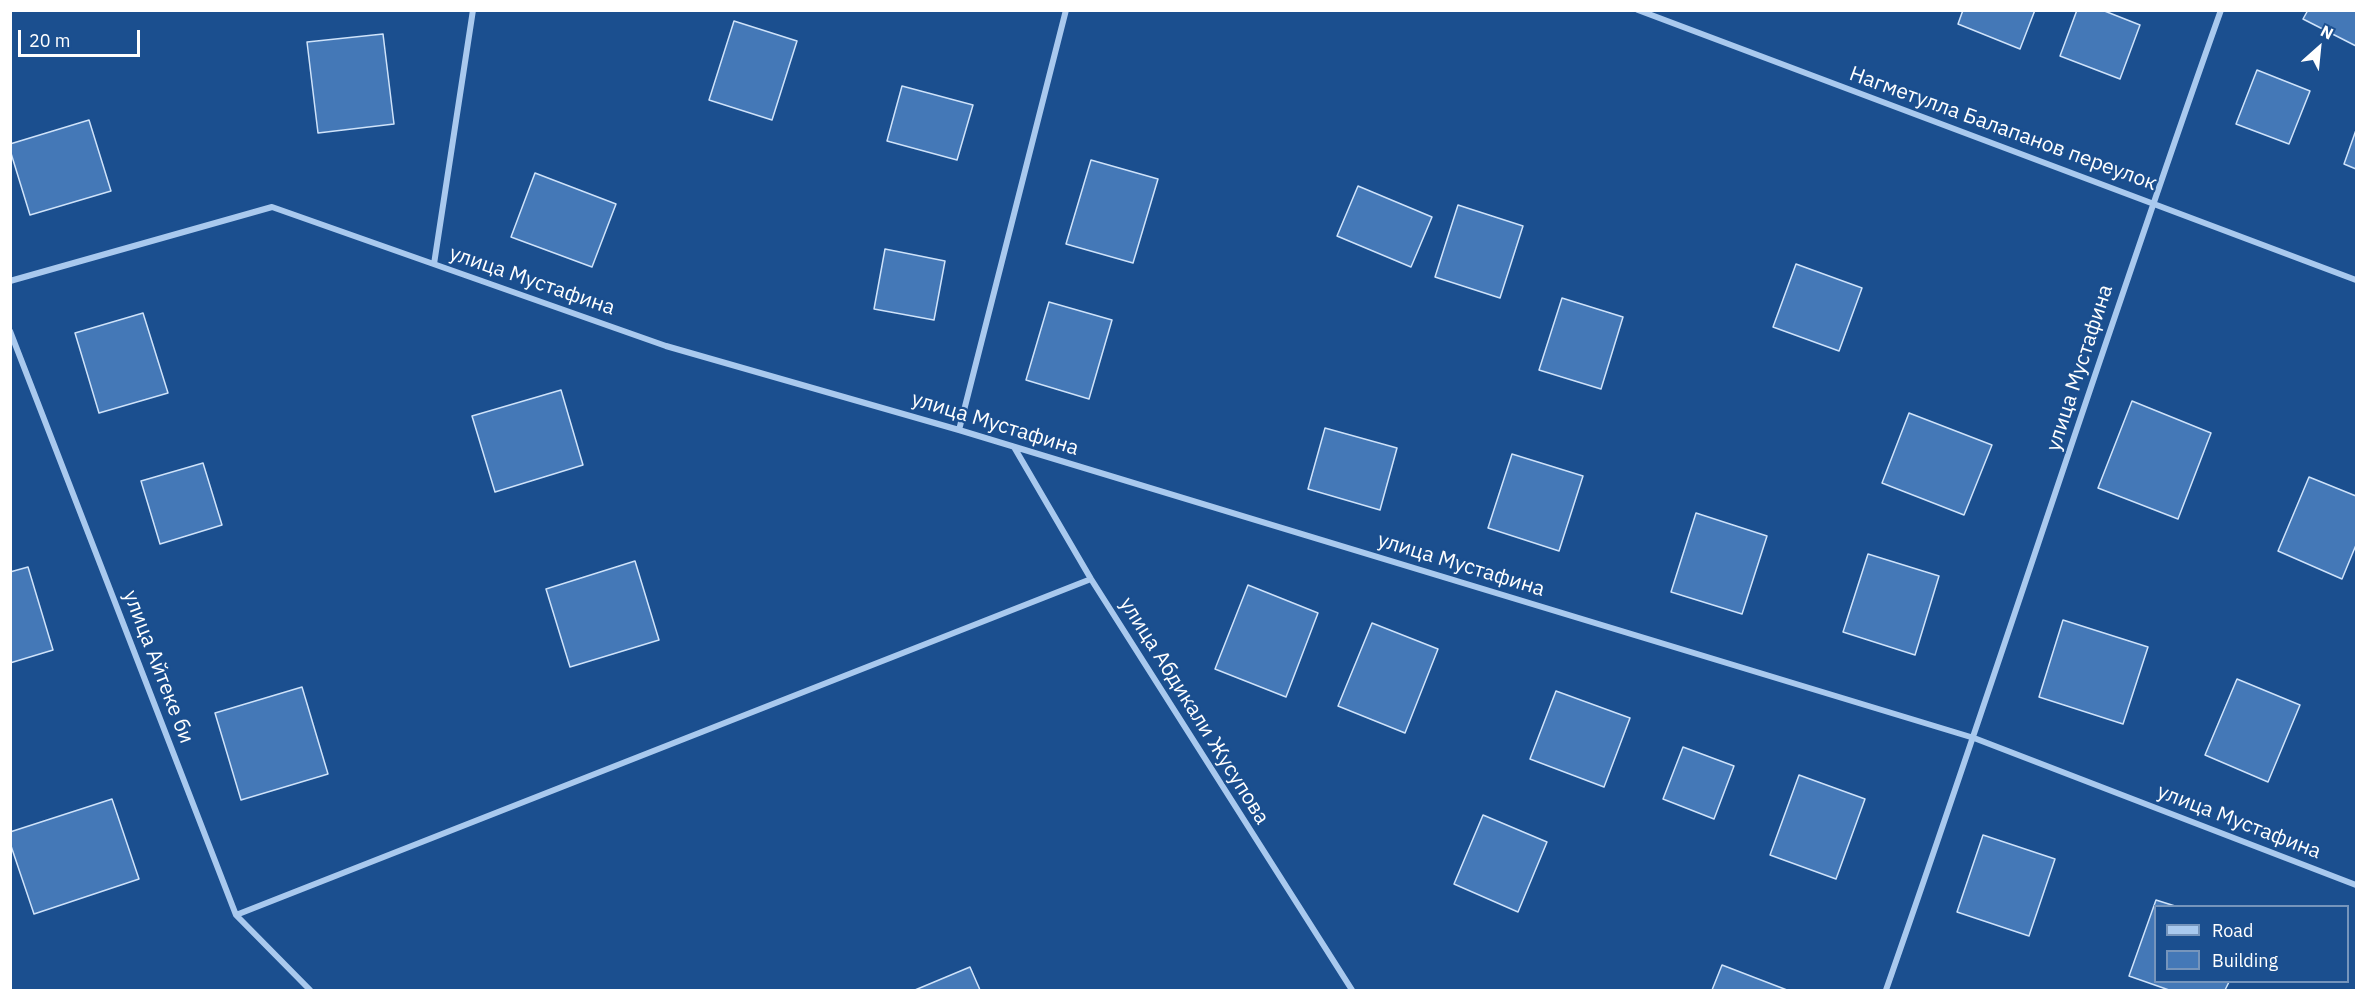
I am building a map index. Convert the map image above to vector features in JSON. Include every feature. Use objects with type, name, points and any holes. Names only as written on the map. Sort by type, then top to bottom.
[{"type":"street","points":[[434,264],[473,10]]},
{"type":"street","points":[[959,429],[1066,10]]},
{"type":"street","name":"Нагметулла Балапанов переулок","points":[[1638,10],[2356,280]]},
{"type":"street","name":"улица Мустафина","points":[[1886,990],[1974,738],[2153,203],[2221,10]]},
{"type":"street","name":"улица Мустафина","points":[[10,281],[272,207],[666,346],[959,429],[1974,738],[2356,885]]},
{"type":"street","name":"улица Айтеке би","points":[[10,331],[236,915],[310,990]]},
{"type":"street","name":"улица Абдикали Жусупова","points":[[1013,446],[1091,579],[1352,990]]},
{"type":"street","points":[[236,915],[1091,579]]},
{"type":"building","points":[[1963,10],[2035,10],[2020,49],[1958,24]]},
{"type":"building","points":[[2077,10],[2102,10],[2140,25],[2120,79],[2060,56]]},
{"type":"building","points":[[2308,10],[2356,10],[2356,46],[2303,19]]},
{"type":"building","points":[[734,21],[797,41],[772,120],[709,100]]},
{"type":"building","points":[[383,34],[394,124],[318,133],[307,42]]},
{"type":"building","points":[[2257,70],[2310,91],[2289,144],[2236,124]]},
{"type":"building","points":[[902,86],[973,105],[957,160],[887,141]]},
{"type":"building","points":[[89,120],[111,191],[30,215],[10,144]]},
{"type":"building","points":[[2356,130],[2356,169],[2344,164]]},
{"type":"building","points":[[1091,160],[1158,179],[1133,263],[1066,244]]},
{"type":"building","points":[[535,173],[616,204],[592,267],[511,237]]},
{"type":"building","points":[[1358,186],[1432,217],[1411,267],[1337,236]]},
{"type":"building","points":[[1458,205],[1523,226],[1500,298],[1435,277]]},
{"type":"building","points":[[885,249],[945,261],[934,320],[874,309]]},
{"type":"building","points":[[1796,264],[1862,288],[1839,351],[1773,327]]},
{"type":"building","points":[[1562,298],[1623,317],[1601,389],[1539,370]]},
{"type":"building","points":[[1049,302],[1112,320],[1089,399],[1026,380]]},
{"type":"building","points":[[143,313],[168,393],[99,413],[75,333]]},
{"type":"building","points":[[561,390],[583,465],[495,492],[472,416]]},
{"type":"building","points":[[2132,401],[2211,433],[2178,519],[2098,488]]},
{"type":"building","points":[[1909,413],[1992,445],[1964,515],[1882,483]]},
{"type":"building","points":[[1325,428],[1397,448],[1380,510],[1308,489]]},
{"type":"building","points":[[1512,454],[1583,476],[1559,551],[1488,528]]},
{"type":"building","points":[[203,463],[222,525],[160,544],[141,481]]},
{"type":"building","points":[[2309,477],[2356,496],[2356,545],[2342,579],[2278,551]]},
{"type":"building","points":[[1696,513],[1767,536],[1742,614],[1671,592]]},
{"type":"building","points":[[1868,554],[1939,576],[1915,655],[1843,632]]},
{"type":"building","points":[[635,561],[659,640],[570,667],[546,589]]},
{"type":"building","points":[[28,567],[53,650],[10,663],[10,572]]},
{"type":"building","points":[[1248,585],[1318,613],[1286,697],[1215,669]]},
{"type":"building","points":[[2063,620],[2148,647],[2123,724],[2039,697]]},
{"type":"building","points":[[1372,623],[1438,649],[1405,733],[1338,706]]},
{"type":"building","points":[[2237,679],[2300,705],[2268,782],[2205,755]]},
{"type":"building","points":[[302,687],[328,774],[241,800],[215,713]]},
{"type":"building","points":[[1556,691],[1630,718],[1604,787],[1530,759]]},
{"type":"building","points":[[1683,747],[1734,766],[1714,819],[1663,799]]},
{"type":"building","points":[[1799,775],[1865,799],[1836,879],[1770,855]]},
{"type":"building","points":[[112,799],[139,879],[34,914],[10,843],[10,832]]},
{"type":"building","points":[[1483,815],[1547,842],[1518,912],[1454,884]]},
{"type":"building","points":[[1983,835],[2055,859],[2029,936],[1957,912]]},
{"type":"building","points":[[2156,900],[2172,905],[2154,905]]},
{"type":"building","points":[[2154,906],[2154,983],[2228,983],[2225,990],[2169,990],[2129,976]]},
{"type":"building","points":[[1722,965],[1787,990],[1712,990]]},
{"type":"building","points":[[970,967],[980,990],[915,990]]}]
